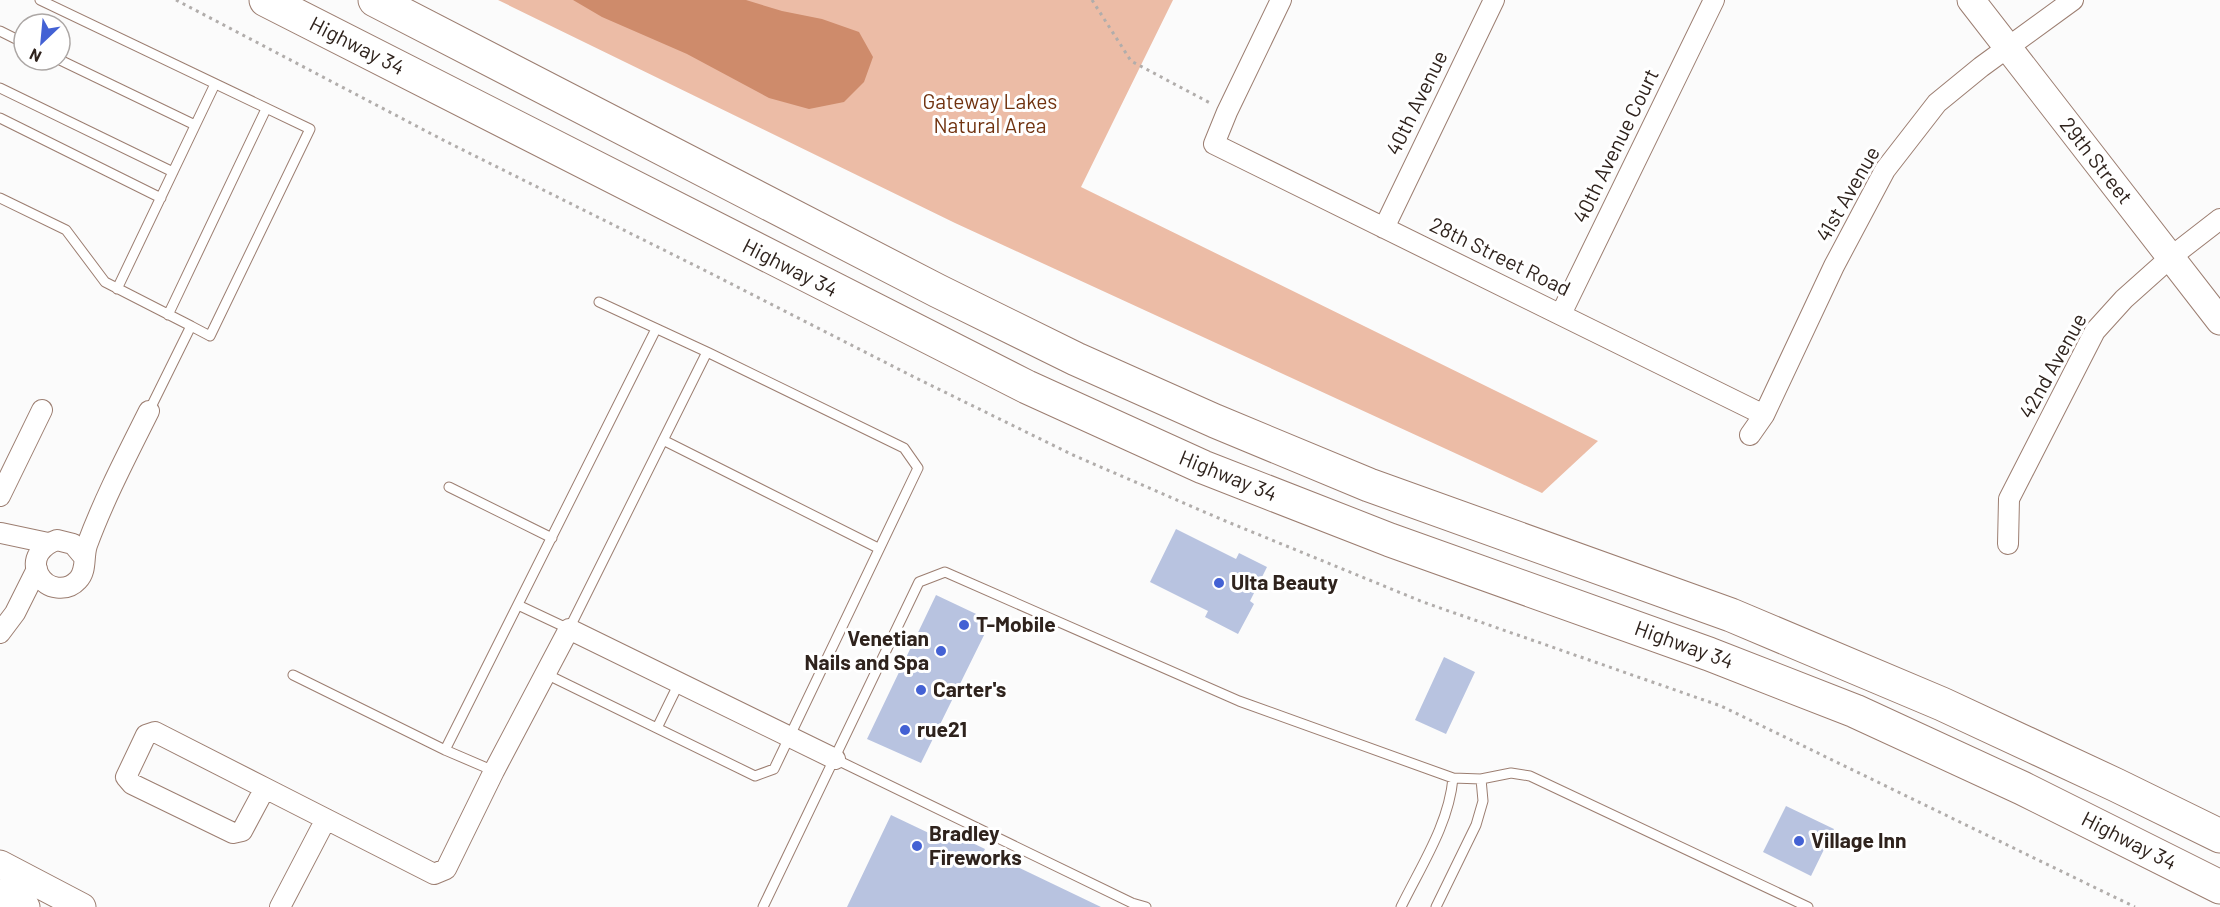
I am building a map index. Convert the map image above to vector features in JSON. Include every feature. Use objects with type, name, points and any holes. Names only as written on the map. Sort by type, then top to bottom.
[{"type":"highway","name":"Highway 34","points":[[266,0],[1027,387],[1203,467],[1390,540],[1709,654],[1855,711],[2022,788],[2220,887]]},
{"type":"highway","name":"Highway 34","points":[[375,0],[928,286],[1076,359],[1215,421],[1369,485],[1731,615],[1921,695],[2094,774],[2220,836]]},
{"type":"highway","points":[[1525,588],[1540,546]]},
{"type":"street","points":[[1227,112],[1281,0]]},
{"type":"street","name":"40th Avenue","points":[[1384,228],[1494,0]]},
{"type":"street","name":"40th Avenue Court","points":[[1561,314],[1714,0]]},
{"type":"street","name":"29th Street","points":[[1971,0],[2220,321]]},
{"type":"street","name":"41st Avenue","points":[[1750,435],[1764,415],[1834,266],[1885,170],[1937,103],[1981,67],[2009,49],[2073,0]]},
{"type":"street","name":"28th Street Road","points":[[1227,112],[1214,144],[1764,415]]},
{"type":"street","name":"42nd Avenue","points":[[2008,544],[2009,499],[2095,331],[2124,299],[2171,257],[2220,219]]},
{"type":"street","points":[[0,496],[42,410]]},
{"type":"street","points":[[1,533],[36,565],[45,583],[53,587],[69,586],[77,581],[84,566],[83,556],[97,518],[149,411]]},
{"type":"street","points":[[5,624],[42,549],[97,518]]},
{"type":"street","points":[[1,533],[52,542],[73,543],[83,556]]},
{"type":"street","points":[[5,624],[53,587]]},
{"type":"street","points":[[265,788],[242,831],[233,833],[132,784],[126,777],[146,735],[155,732],[434,874],[447,869],[494,771],[569,629],[835,759]]},
{"type":"street","points":[[280,907],[326,819]]},
{"type":"street","points":[[0,864],[82,907]]},
{"type":"street","points":[[0,892],[26,907]]},
{"type":"lane","points":[[0,198],[66,230],[105,282],[210,336],[310,129],[40,0]]},
{"type":"lane","points":[[72,66],[195,125]]},
{"type":"lane","points":[[117,289],[215,84]]},
{"type":"lane","points":[[0,88],[173,172]]},
{"type":"lane","points":[[168,315],[266,109]]},
{"type":"lane","points":[[0,118],[161,198]]},
{"type":"lane","points":[[546,675],[755,776],[774,769],[918,468],[904,448],[599,302]]},
{"type":"lane","points":[[149,411],[191,326]]},
{"type":"lane","points":[[446,750],[656,329]]},
{"type":"lane","points":[[518,605],[569,629],[706,352]]},
{"type":"lane","points":[[663,440],[878,548]]},
{"type":"lane","points":[[449,487],[552,538]]},
{"type":"lane","points":[[763,907],[919,582],[945,572],[1239,700],[1453,778],[1481,779],[1511,773],[1530,776],[1808,907]]},
{"type":"lane","points":[[293,675],[494,771]]},
{"type":"lane","points":[[657,728],[679,683]]},
{"type":"lane","points":[[835,759],[1132,903],[1146,907]]},
{"type":"lane","points":[[1401,907],[1444,818],[1451,797],[1453,778]]},
{"type":"lane","points":[[1436,907],[1476,825],[1483,801],[1481,779]]},
{"type":"path","points":[[1092,0],[1131,62],[1227,112]]},
{"type":"green space","name":"Gateway Lakes Natural Area","points":[[498,0],[1173,0],[1081,187],[1598,441],[1542,493],[955,223]]},
{"type":"shaded area","points":[[573,0],[746,0],[782,11],[822,19],[859,32],[873,57],[864,82],[844,102],[809,109],[769,98],[687,54],[602,17]]},
{"type":"building","points":[[1176,529],[1236,559],[1239,553],[1267,567],[1250,601],[1254,604],[1238,634],[1205,617],[1208,611],[1150,582]]},
{"type":"building","points":[[936,595],[991,621],[921,763],[867,739]]},
{"type":"building","points":[[1444,657],[1475,672],[1446,734],[1415,720]]},
{"type":"building","name":"Village Inn","points":[[1786,806],[1834,829],[1811,876],[1763,852]]},
{"type":"building","points":[[891,815],[933,835],[937,826],[1101,907],[847,907]]},
{"type":"place","name":"Ulta Beauty","points":[[1219,583]]},
{"type":"place","name":"T-Mobile","points":[[964,625]]},
{"type":"place","name":"Venetian Nails and Spa","points":[[941,651]]},
{"type":"place","name":"Carter's","points":[[921,690]]},
{"type":"place","name":"rue21","points":[[905,730]]},
{"type":"place","name":"Village Inn","points":[[1799,841]]},
{"type":"place","name":"Bradley Fireworks","points":[[917,846]]}]
